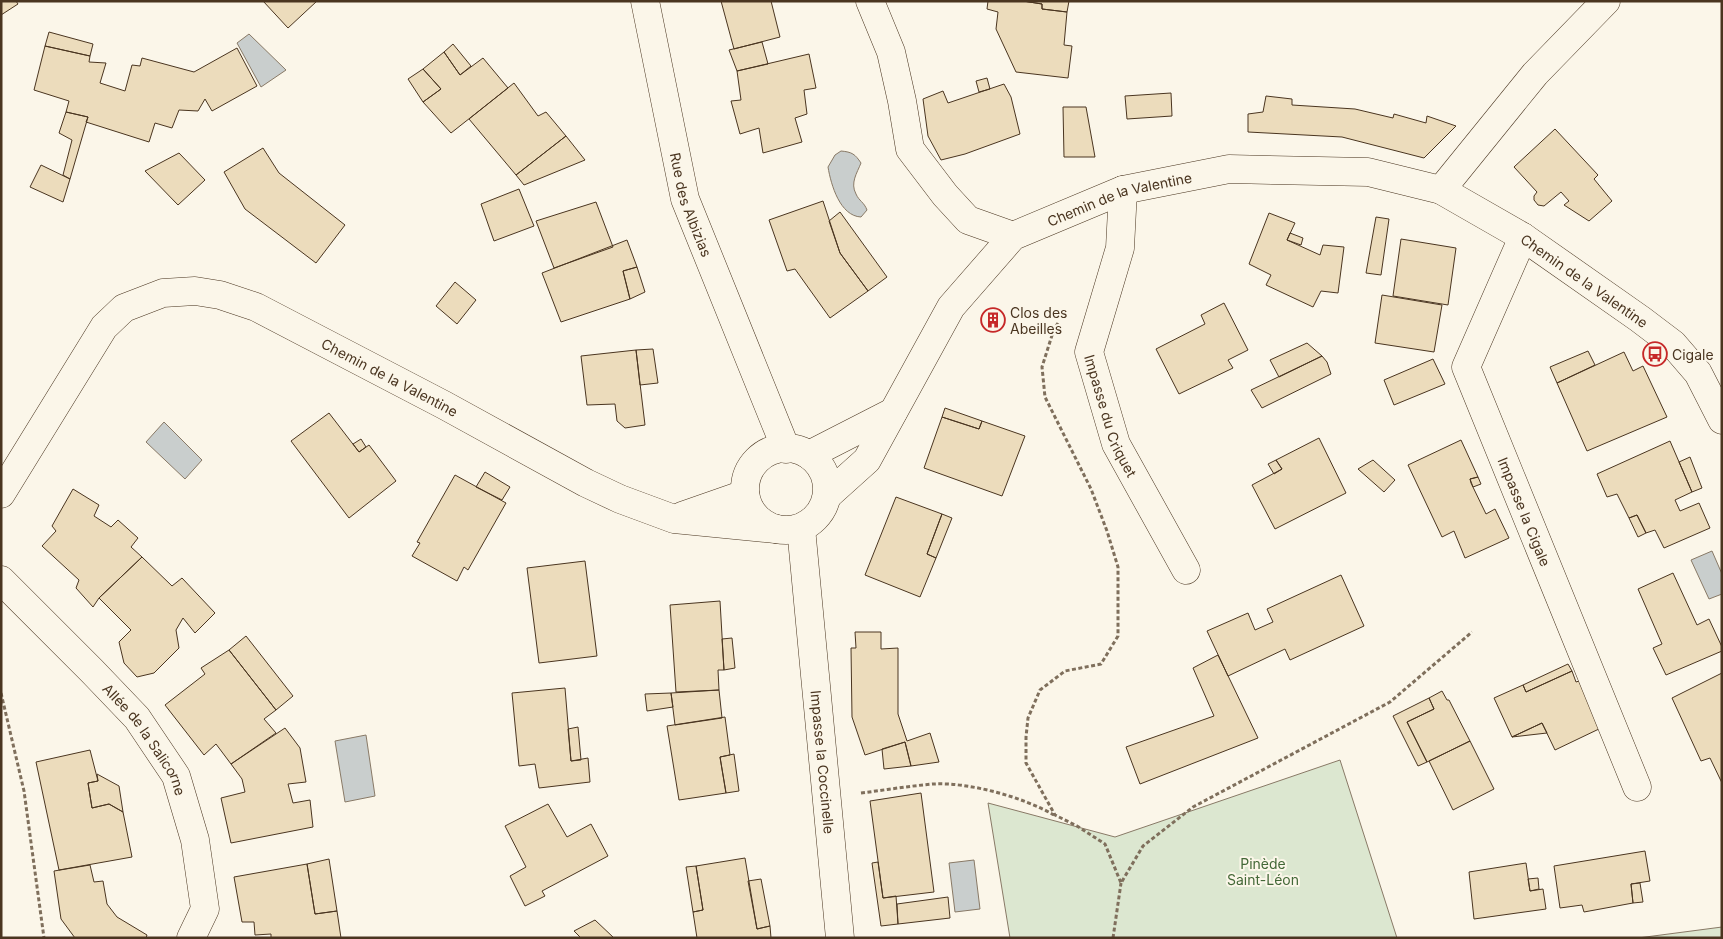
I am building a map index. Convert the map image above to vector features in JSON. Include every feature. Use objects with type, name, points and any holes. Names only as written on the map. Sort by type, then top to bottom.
[{"type":"street","name":"Rue des Albizias","points":[[645,1],[685,199],[767,399],[797,452]]},
{"type":"street","points":[[870,1],[892,52],[910,149],[945,195],[968,220],[1013,236]]},
{"type":"street","points":[[1441,190],[1535,74],[1606,1]]},
{"type":"street","name":"Chemin de la Valentine","points":[[827,496],[867,460],[951,307],[1013,236],[1123,190],[1229,169],[1368,172],[1441,190],[1523,237],[1673,344],[1698,373],[1722,420]]},
{"type":"street","name":"Impasse du Criquet","points":[[1123,190],[1120,248],[1089,352],[1116,444],[1186,570]]},
{"type":"street","name":"Impasse la Cigale","points":[[1523,237],[1466,367],[1637,787]]},
{"type":"street","name":"Chemin de la Valentine","points":[[1,494],[104,327],[124,308],[163,292],[195,291],[220,295],[256,307],[444,405],[586,483],[620,499],[674,519],[786,529]]},
{"type":"street","points":[[674,519],[745,490],[753,466],[763,456],[772,451],[797,452],[818,462],[826,479],[827,496],[823,510],[813,521],[786,529],[768,526],[756,518],[750,508],[745,490],[767,399]]},
{"type":"street","points":[[797,452],[893,412]]},
{"type":"street","name":"Impasse la Coccinelle","points":[[786,529],[807,586],[840,938]]},
{"type":"street","name":"Allée de la Salicorne","points":[[1,580],[137,718],[176,776],[195,840],[205,909],[191,938]]},
{"type":"path","points":[[1055,815],[1026,763],[1028,718],[1040,690],[1065,671],[1101,664],[1118,636],[1118,567],[1091,489],[1045,397],[1042,367],[1054,329],[1059,322]]},
{"type":"path","points":[[1113,938],[1121,883],[1143,846],[1194,807],[1390,702],[1472,632]]},
{"type":"path","points":[[1,693],[24,791],[44,938]]},
{"type":"path","points":[[827,796],[935,784],[985,789],[1041,808],[1077,826],[1105,844],[1121,883]]},
{"type":"green space","name":"Pinède Saint-Léon","points":[[1340,760],[1397,938],[1010,938],[988,803],[1115,837]]},
{"type":"green space","points":[[1722,927],[1722,938],[1638,938]]},
{"type":"shaded area","points":[[249,34],[286,70],[261,87],[237,43]]},
{"type":"shaded area","points":[[841,151],[853,154],[861,163],[855,178],[854,190],[867,210],[861,217],[847,211],[838,198],[831,182],[828,167],[835,155]]},
{"type":"shaded area","points":[[164,422],[202,460],[185,479],[146,442]]},
{"type":"shaded area","points":[[1712,551],[1722,574],[1722,594],[1709,599],[1691,560]]},
{"type":"shaded area","points":[[366,735],[375,796],[345,802],[335,741]]},
{"type":"shaded area","points":[[974,860],[980,909],[955,912],[949,863]]},
{"type":"building","points":[[1,1],[16,1],[18,4],[1,15]]},
{"type":"building","points":[[263,1],[317,1],[288,28]]},
{"type":"building","points":[[721,1],[771,1],[780,37],[734,49]]},
{"type":"building","points":[[988,1],[1023,1],[1042,4],[1042,9],[1067,12],[1064,45],[1072,46],[1068,78],[1016,72],[996,29],[998,12],[987,9]]},
{"type":"building","points":[[1023,1],[1069,1],[1067,12],[1042,9],[1042,4]]},
{"type":"building","points":[[49,32],[93,44],[90,56],[45,46]]},
{"type":"building","points":[[762,42],[768,64],[737,71],[729,50]]},
{"type":"building","points":[[453,44],[471,66],[460,75],[444,52]]},
{"type":"building","points":[[45,46],[90,56],[89,62],[106,63],[100,83],[125,91],[132,65],[140,66],[142,58],[194,72],[237,48],[257,86],[212,111],[205,99],[198,111],[179,110],[172,128],[155,123],[149,142],[86,122],[88,117],[66,112],[69,101],[34,90]]},
{"type":"building","points":[[444,52],[460,75],[483,58],[508,88],[451,133],[423,102],[441,89],[423,69]]},
{"type":"building","points":[[809,54],[816,88],[804,90],[807,114],[795,118],[802,142],[763,153],[759,128],[740,134],[731,101],[741,100],[737,71]]},
{"type":"building","points":[[423,69],[441,89],[423,102],[408,79]]},
{"type":"building","points":[[987,78],[990,89],[979,92],[976,81]]},
{"type":"building","points":[[514,83],[538,116],[546,112],[566,136],[516,175],[469,119]]},
{"type":"building","points":[[1004,84],[1011,97],[1020,134],[965,154],[941,160],[928,136],[923,99],[943,91],[948,103]]},
{"type":"building","points":[[1171,93],[1172,116],[1127,119],[1125,96]]},
{"type":"building","points":[[1266,96],[1292,99],[1292,105],[1355,109],[1393,118],[1394,114],[1426,123],[1427,116],[1456,126],[1424,158],[1342,137],[1248,132],[1248,114],[1263,112]]},
{"type":"building","points":[[1063,107],[1086,107],[1095,157],[1064,157]]},
{"type":"building","points":[[66,112],[88,117],[70,179],[63,175],[72,140],[59,133]]},
{"type":"building","points":[[1555,129],[1598,175],[1594,179],[1612,201],[1589,221],[1564,205],[1569,201],[1561,192],[1544,206],[1538,205],[1534,200],[1537,192],[1514,167]]},
{"type":"building","points":[[566,136],[585,160],[524,185],[516,175]]},
{"type":"building","points":[[263,148],[279,173],[345,225],[316,263],[245,209],[224,172]]},
{"type":"building","points":[[179,153],[205,180],[178,205],[145,171]]},
{"type":"building","points":[[41,165],[70,179],[63,202],[30,187]]},
{"type":"building","points":[[519,189],[534,226],[494,241],[481,204]]},
{"type":"building","points":[[823,201],[840,253],[868,291],[830,318],[795,269],[787,271],[769,220]]},
{"type":"building","points":[[596,202],[613,247],[554,268],[536,221]]},
{"type":"building","points":[[840,212],[887,277],[868,291],[840,253],[829,221]]},
{"type":"building","points":[[1269,213],[1295,223],[1287,240],[1320,255],[1323,245],[1344,247],[1338,293],[1321,291],[1313,307],[1266,285],[1271,275],[1249,264]]},
{"type":"building","points":[[1376,217],[1389,219],[1381,275],[1366,273]]},
{"type":"building","points":[[1290,233],[1303,238],[1301,245],[1287,240]]},
{"type":"building","points":[[1401,239],[1456,248],[1448,305],[1393,296]]},
{"type":"building","points":[[627,240],[637,267],[623,271],[630,299],[561,322],[542,273]]},
{"type":"building","points":[[637,267],[645,292],[630,299],[623,271]]},
{"type":"building","points":[[455,282],[476,300],[457,324],[436,306]]},
{"type":"building","points":[[1382,295],[1442,305],[1434,352],[1375,343]]},
{"type":"building","points":[[1224,303],[1248,350],[1228,360],[1233,368],[1179,394],[1156,349],[1205,324],[1201,315]]},
{"type":"building","name":"Clos des Abeilles","points":[[994,308],[1004,316],[992,331],[982,323]]},
{"type":"building","points":[[1307,343],[1322,356],[1279,377],[1270,360]]},
{"type":"building","points":[[653,349],[658,383],[640,385],[636,350]]},
{"type":"building","points":[[636,350],[645,425],[625,428],[617,421],[615,404],[587,405],[581,356]]},
{"type":"building","points":[[1588,351],[1595,365],[1557,383],[1550,367]]},
{"type":"building","points":[[1624,352],[1633,371],[1643,366],[1667,417],[1587,451],[1557,383]]},
{"type":"building","points":[[1322,356],[1327,362],[1331,374],[1262,408],[1251,390]]},
{"type":"building","points":[[1433,359],[1445,384],[1394,405],[1384,380]]},
{"type":"building","points":[[945,408],[982,421],[979,429],[942,417]]},
{"type":"building","points":[[329,413],[359,452],[369,445],[396,481],[349,518],[291,441]]},
{"type":"building","points":[[942,417],[979,429],[982,421],[1025,436],[1002,496],[924,468]]},
{"type":"building","points":[[1319,438],[1346,493],[1275,529],[1252,485],[1282,469],[1276,460]]},
{"type":"building","points":[[361,439],[366,447],[359,452],[353,444]]},
{"type":"building","points":[[1461,440],[1478,477],[1470,479],[1471,483],[1486,514],[1495,509],[1509,538],[1465,558],[1454,531],[1442,537],[1408,465]]},
{"type":"building","points":[[1670,441],[1692,492],[1675,500],[1680,511],[1699,503],[1710,528],[1664,548],[1655,530],[1646,533],[1637,515],[1629,518],[1617,494],[1607,497],[1597,474]]},
{"type":"building","points":[[1690,457],[1702,488],[1692,492],[1679,462]]},
{"type":"building","points":[[1276,460],[1282,469],[1274,474],[1268,464]]},
{"type":"building","points":[[1373,460],[1395,480],[1384,492],[1358,469]]},
{"type":"building","points":[[485,472],[510,487],[502,500],[476,487]]},
{"type":"building","points":[[455,475],[506,503],[468,570],[464,567],[457,581],[412,556],[420,543],[417,542]]},
{"type":"building","points":[[1478,477],[1481,484],[1473,487],[1470,479]]},
{"type":"building","points":[[73,489],[99,505],[94,516],[111,527],[118,520],[138,538],[131,547],[142,557],[99,598],[93,607],[76,588],[79,580],[42,546],[56,531],[52,526]]},
{"type":"building","points":[[896,497],[942,514],[927,554],[936,558],[920,597],[865,575]]},
{"type":"building","points":[[942,514],[952,518],[936,558],[927,554]]},
{"type":"building","points":[[1637,515],[1646,533],[1638,537],[1629,518]]},
{"type":"building","points":[[142,557],[172,586],[182,578],[215,613],[195,633],[183,618],[176,630],[179,648],[154,673],[137,677],[124,663],[119,642],[131,630],[99,598]]},
{"type":"building","points":[[585,561],[597,656],[539,663],[527,568]]},
{"type":"building","points":[[1673,573],[1697,625],[1709,619],[1722,647],[1722,651],[1666,675],[1653,648],[1662,644],[1638,589]]},
{"type":"building","points":[[1341,575],[1364,626],[1290,660],[1285,649],[1228,676],[1207,631],[1248,613],[1255,630],[1273,622],[1267,609]]},
{"type":"building","points":[[720,601],[724,670],[718,670],[719,690],[676,692],[670,605]]},
{"type":"building","points":[[855,632],[881,632],[881,649],[898,648],[898,714],[907,741],[930,733],[939,762],[911,766],[905,742],[865,755],[852,717],[851,648],[856,648]]},
{"type":"building","points":[[246,636],[293,696],[276,710],[229,650]]},
{"type":"building","points":[[732,638],[735,668],[724,670],[722,639]]},
{"type":"building","points":[[229,650],[276,710],[264,719],[276,733],[231,764],[216,744],[204,755],[165,705],[205,674],[201,668]]},
{"type":"building","points":[[1218,655],[1258,738],[1140,784],[1126,747],[1214,716],[1193,668]]},
{"type":"building","points":[[1568,664],[1572,671],[1526,692],[1523,685]]},
{"type":"building","points":[[1572,671],[1576,682],[1579,681],[1601,728],[1555,750],[1542,723],[1512,737],[1494,698],[1523,685],[1526,692]]},
{"type":"building","points":[[1722,673],[1722,783],[1710,758],[1701,761],[1672,698]]},
{"type":"building","points":[[565,688],[571,761],[588,758],[590,782],[539,788],[535,764],[519,766],[512,693]]},
{"type":"building","points":[[719,690],[722,718],[675,725],[671,693]]},
{"type":"building","points":[[1442,691],[1447,700],[1449,700],[1470,741],[1427,762],[1407,722],[1434,709],[1429,698]]},
{"type":"building","points":[[671,693],[673,707],[647,711],[645,694]]},
{"type":"building","points":[[1429,698],[1434,709],[1407,722],[1427,762],[1418,766],[1393,716]]},
{"type":"building","points":[[725,717],[730,755],[720,757],[726,793],[679,800],[667,726]]},
{"type":"building","points":[[1542,723],[1547,733],[1512,737]]},
{"type":"building","points":[[578,727],[581,760],[571,761],[568,729]]},
{"type":"building","points":[[285,728],[300,748],[306,782],[288,784],[293,803],[310,800],[313,827],[231,843],[221,798],[245,792],[242,779],[231,764]]},
{"type":"building","points":[[1470,741],[1494,789],[1453,810],[1429,761]]},
{"type":"building","points":[[905,742],[911,766],[884,769],[882,749]]},
{"type":"building","points":[[90,750],[98,781],[88,783],[92,808],[109,804],[123,812],[132,857],[59,870],[36,762]]},
{"type":"building","points":[[734,754],[739,791],[726,793],[720,757]]},
{"type":"building","points":[[97,774],[119,786],[123,812],[109,804],[92,808],[88,783],[98,781]]},
{"type":"building","points":[[921,793],[934,892],[883,898],[870,801]]},
{"type":"building","points":[[548,804],[567,837],[591,824],[608,856],[542,891],[545,896],[525,906],[510,876],[526,867],[505,826]]},
{"type":"building","points":[[1645,851],[1650,881],[1631,884],[1633,903],[1584,912],[1582,905],[1560,908],[1554,866]]},
{"type":"building","points":[[745,858],[757,929],[770,926],[771,938],[697,938],[693,912],[703,910],[696,866]]},
{"type":"building","points":[[329,859],[337,911],[315,914],[307,864]]},
{"type":"building","points":[[878,862],[883,898],[896,896],[898,924],[881,926],[872,863]]},
{"type":"building","points":[[1526,863],[1530,891],[1543,889],[1546,909],[1474,919],[1469,872]]},
{"type":"building","points":[[307,864],[315,914],[337,911],[341,938],[271,938],[271,934],[255,935],[254,922],[242,922],[234,877]]},
{"type":"building","points":[[90,865],[94,882],[103,881],[107,904],[117,917],[147,935],[146,938],[75,938],[61,919],[54,871]]},
{"type":"building","points":[[696,866],[703,910],[693,912],[686,867]]},
{"type":"building","points":[[1538,878],[1539,889],[1530,891],[1528,879]]},
{"type":"building","points":[[761,879],[770,926],[757,929],[748,881]]},
{"type":"building","points":[[1640,883],[1643,902],[1633,903],[1631,884]]},
{"type":"building","points":[[948,897],[950,918],[898,924],[897,904]]},
{"type":"building","points":[[595,920],[614,938],[581,938],[574,931]]},
{"type":"place","name":"Clos des Abeilles","points":[[993,320]]},
{"type":"place","name":"Cigale","points":[[1655,354]]}]
